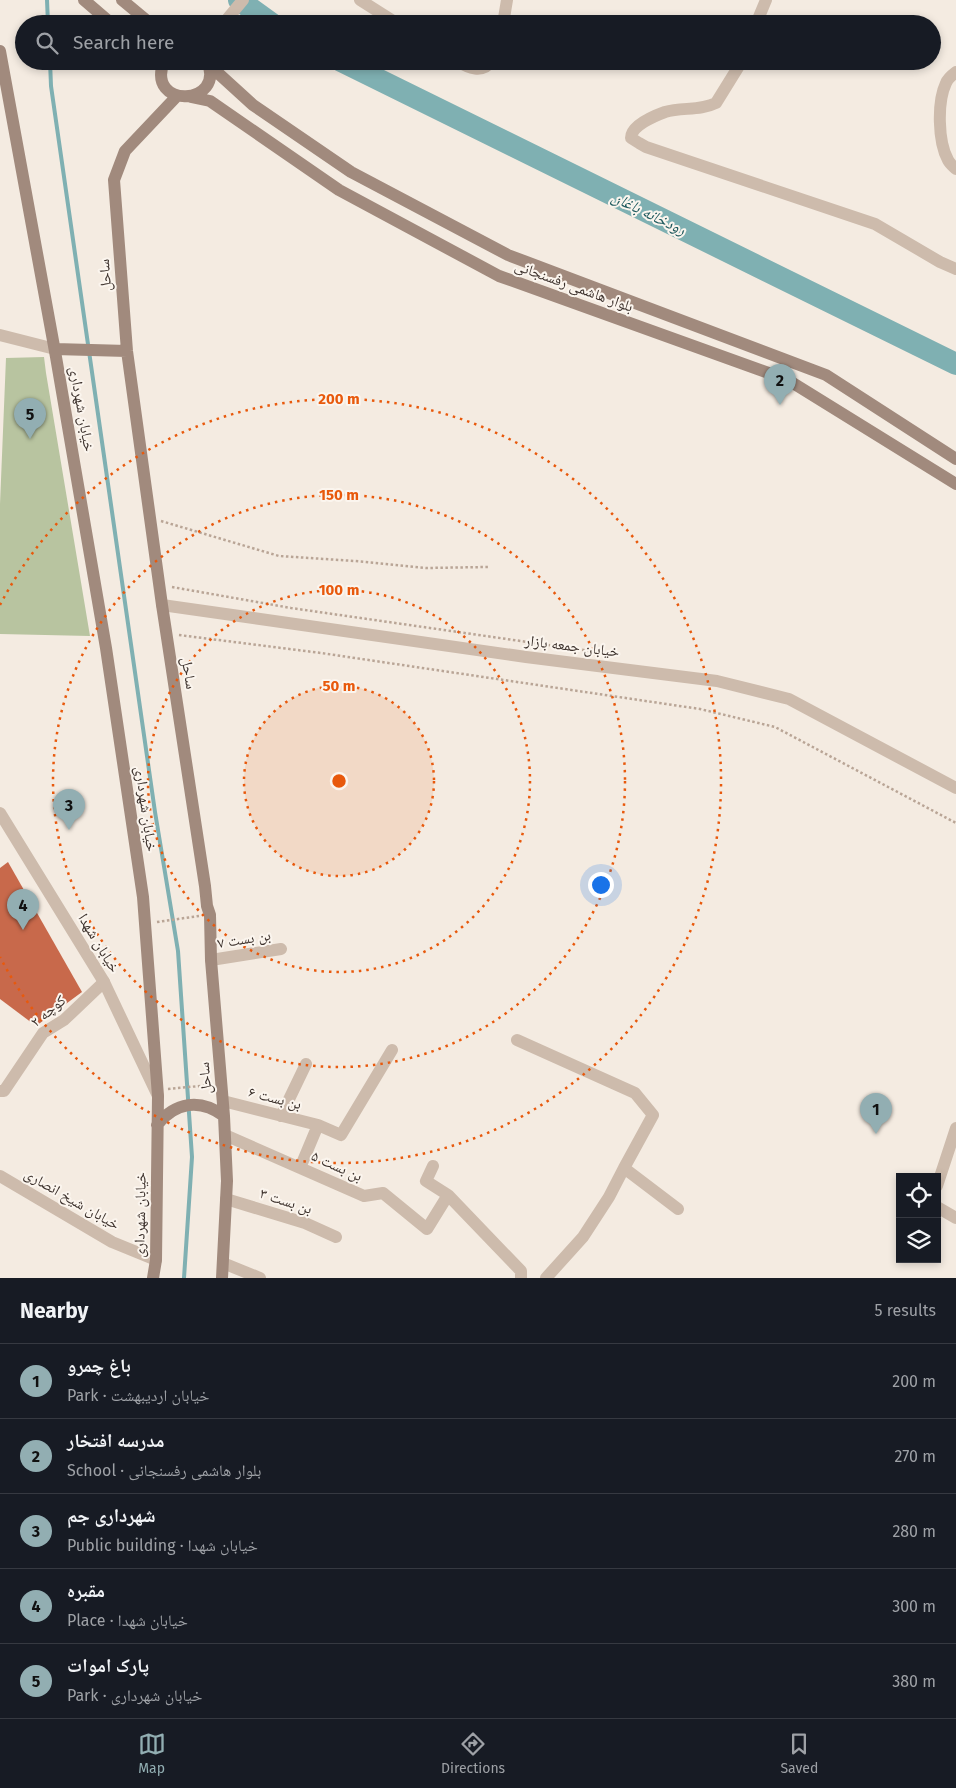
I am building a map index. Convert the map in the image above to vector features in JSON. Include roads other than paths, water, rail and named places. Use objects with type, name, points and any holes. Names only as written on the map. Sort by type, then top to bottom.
[{"type":"main road","points":[[84,0],[102,15]]},
{"type":"main road","points":[[122,0],[140,15]]},
{"type":"main road","name":"خیابان شهرداری","points":[[0,50],[55,349],[106,648],[146,924],[157,1093],[156,1260],[153,1278]]},
{"type":"main road","points":[[161,70],[162,82],[171,93],[177,96]]},
{"type":"main road","points":[[191,97],[203,90],[207,84],[210,70]]},
{"type":"main road","name":"بلوار هاشمی رفسنجانی","points":[[216,70],[253,105],[351,172],[508,255],[826,375],[956,459]]},
{"type":"main road","name":"بلوار هاشمی رفسنجانی","points":[[177,96],[210,101],[339,190],[499,276],[788,380],[956,484]]},
{"type":"main road","name":"ساحل","points":[[177,96],[125,151],[114,180],[127,351],[166,633],[207,906],[210,915],[211,960],[223,1101],[227,1181],[222,1278]]},
{"type":"main road","points":[[339,190],[351,172]]},
{"type":"main road","points":[[55,349],[127,351]]},
{"type":"main road","points":[[156,1125],[170,1112],[188,1105],[207,1106],[224,1116]]},
{"type":"street","points":[[230,15],[243,0]]},
{"type":"street","points":[[360,0],[384,15]]},
{"type":"street","points":[[504,15],[507,0]]},
{"type":"street","points":[[760,15],[766,0]]},
{"type":"street","points":[[736,70],[716,103],[694,109],[665,112],[644,122],[634,130],[631,138],[638,144],[646,147],[875,224],[940,262],[956,269]]},
{"type":"street","points":[[956,72],[945,85],[940,113],[941,141],[948,161],[956,169]]},
{"type":"street","points":[[0,335],[55,349]]},
{"type":"street","name":"خیابان جمعه بازار","points":[[162,605],[526,657],[717,681],[789,699],[956,788]]},
{"type":"street","name":"خیابان شهدا","points":[[0,813],[104,982],[157,1093]]},
{"type":"street","name":"بن بست ۷","points":[[211,960],[281,949]]},
{"type":"street","name":"کوچه ۲","points":[[0,1092],[4,1091],[43,1033],[64,1020],[104,982]]},
{"type":"street","points":[[517,1040],[635,1093],[653,1115],[609,1197],[583,1237],[546,1278]]},
{"type":"street","name":"بن بست ۶","points":[[223,1101],[318,1125],[341,1135],[392,1050]]},
{"type":"street","points":[[281,1116],[306,1064]]},
{"type":"street","points":[[300,1168],[318,1125]]},
{"type":"street","points":[[941,1174],[956,1128]]},
{"type":"street","name":"بن بست ۵","points":[[225,1134],[364,1196],[383,1193],[427,1229],[448,1195]]},
{"type":"street","points":[[433,1166],[426,1181],[448,1195],[521,1271],[521,1278]]},
{"type":"street","points":[[624,1168],[678,1209]]},
{"type":"street","name":"خیابان شیخ انصاری","points":[[0,1176],[112,1242],[156,1260]]},
{"type":"street","name":"بن بست ۳","points":[[226,1199],[305,1223],[336,1237]]},
{"type":"street","points":[[941,1209],[956,1218]]},
{"type":"street","points":[[223,1263],[260,1278]]},
{"type":"waterway","points":[[47,0],[48,15]]},
{"type":"waterway","name":"رودخانه باغان","points":[[239,0],[260,15]]},
{"type":"waterway","points":[[50,70],[51,86],[155,812],[178,951],[192,1157],[184,1278]]},
{"type":"waterway","name":"رودخانه باغان","points":[[359,70],[956,364]]},
{"type":"place","name":"مدرسه افتخار","points":[[780,405]]},
{"type":"place","name":"پارک اموات","points":[[30,439]]},
{"type":"place","name":"شهرداری جم","points":[[69,830]]},
{"type":"place","name":"مقبره","points":[[23,930]]},
{"type":"place","name":"باغ چمرو","points":[[876,1134]]}]
